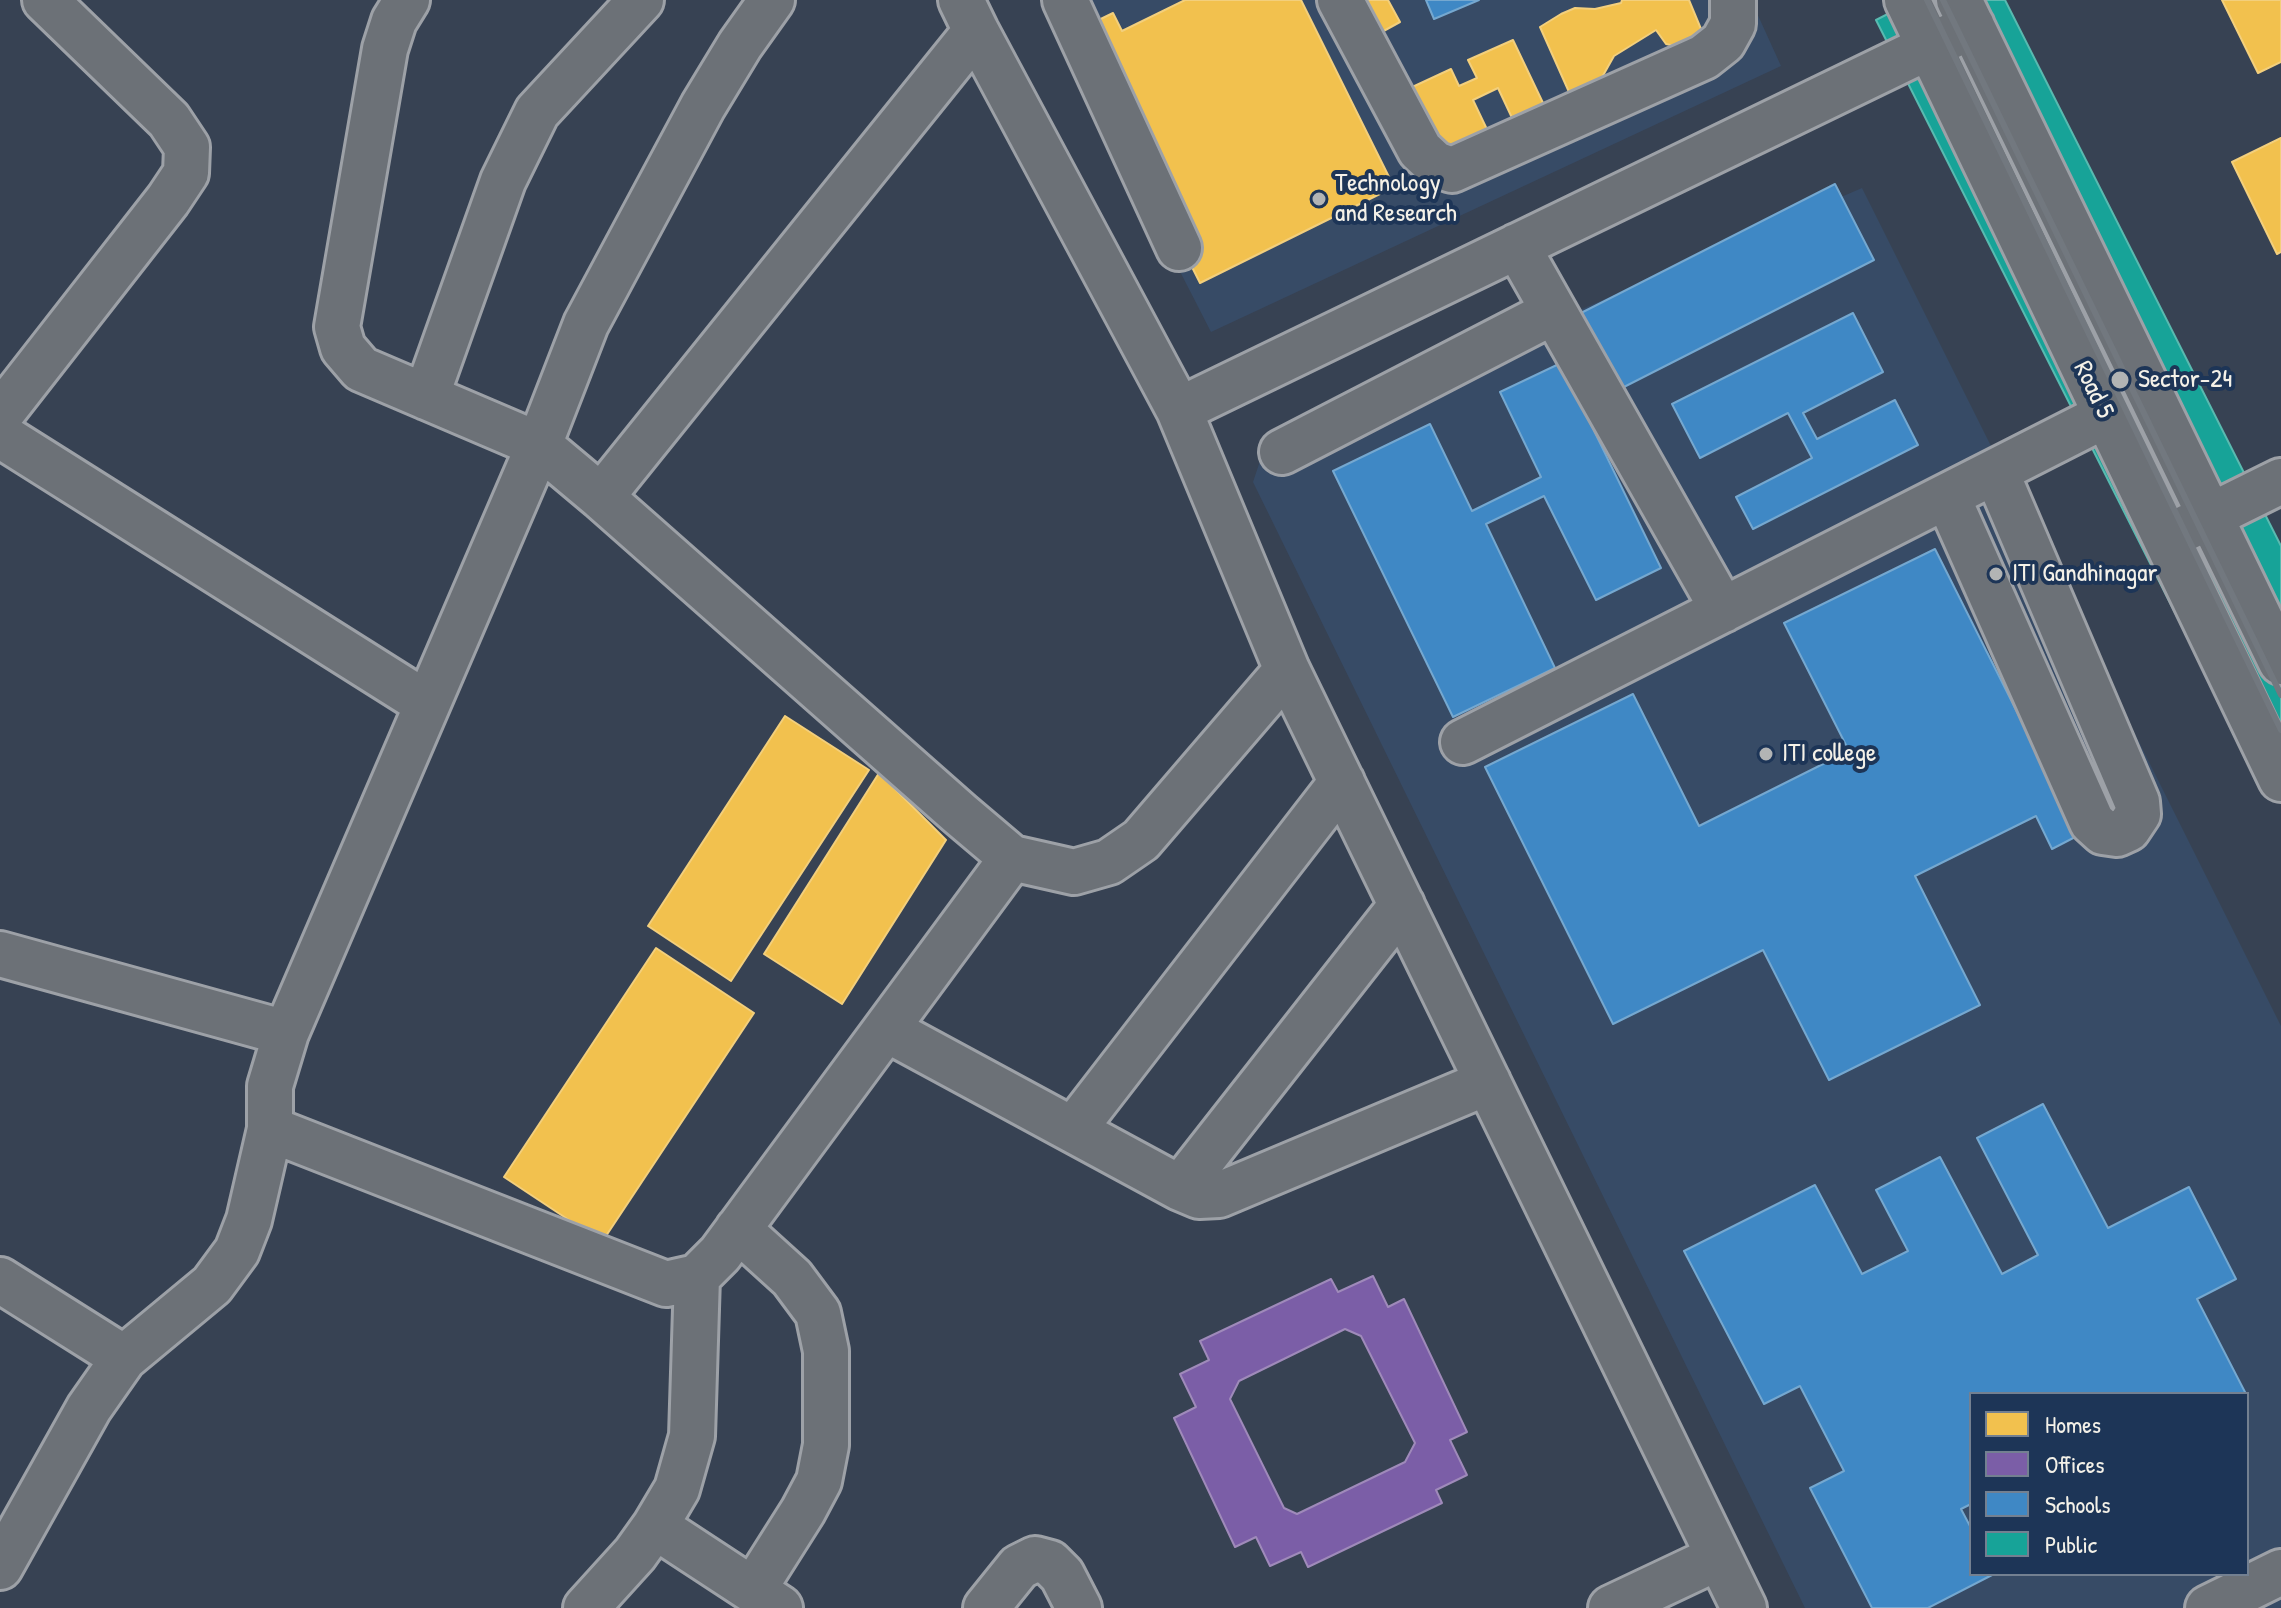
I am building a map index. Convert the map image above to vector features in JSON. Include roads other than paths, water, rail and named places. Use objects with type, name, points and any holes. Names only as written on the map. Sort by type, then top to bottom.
[{"type":"street","points":[[0,415],[186,173],[187,147],[169,120],[45,0]]},
{"type":"street","points":[[407,0],[394,21],[385,49],[337,327],[343,348],[361,369],[539,445],[1012,858],[1074,872],[1109,862],[1120,855],[1141,840],[1287,670]]},
{"type":"street","points":[[426,397],[503,181],[537,112],[641,0]]},
{"type":"street","points":[[0,1567],[89,1408],[124,1358],[212,1285],[237,1251],[249,1220],[270,1129],[270,1086],[286,1033],[539,445],[586,324],[703,106],[772,0]]},
{"type":"street","points":[[1340,0],[1420,150],[1435,164],[1452,170],[1704,57],[1723,42],[1733,24],[1733,0]]},
{"type":"street","name":"Road 5","points":[[1907,0],[2281,779]]},
{"type":"street","points":[[1073,3],[1179,248]]},
{"type":"street","points":[[1179,410],[1929,47],[1965,13]]},
{"type":"street","name":"Road 5","points":[[1965,13],[2281,662]]},
{"type":"street","points":[[601,497],[969,16],[1179,410],[1287,670],[1744,1608]]},
{"type":"street","points":[[1517,246],[1723,610]]},
{"type":"street","points":[[1282,452],[1553,312]]},
{"type":"street","points":[[1463,742],[2106,415]]},
{"type":"street","points":[[0,435],[427,704]]},
{"type":"street","points":[[1947,496],[2092,822],[2103,832],[2117,834],[2128,829],[2138,814],[2137,802],[1996,472]]},
{"type":"street","points":[[2166,539],[2281,481]]},
{"type":"street","points":[[1073,1130],[1342,782]]},
{"type":"street","points":[[270,1129],[666,1284],[697,1277],[720,1254],[1012,858]]},
{"type":"street","points":[[1180,1188],[1402,905]]},
{"type":"street","points":[[0,954],[286,1033]]},
{"type":"street","points":[[886,1029],[1199,1196],[1219,1195],[1488,1082]]},
{"type":"street","points":[[655,1526],[766,1599],[819,1481],[826,1445],[826,1351],[818,1313],[792,1278],[738,1229]]},
{"type":"street","points":[[586,1608],[635,1554],[677,1489],[692,1436],[697,1277]]},
{"type":"street","points":[[0,1280],[124,1358]]},
{"type":"street","points":[[1611,1608],[1719,1557]]},
{"type":"street","points":[[986,1608],[1019,1567],[1035,1559],[1050,1563],[1062,1575],[1079,1608]]},
{"type":"street","points":[[2208,1608],[2281,1572]]},
{"type":"railway","points":[[1927,0],[2281,730]]},
{"type":"railway","points":[[1943,0],[2281,695]]},
{"type":"place","name":"Technology and Research","points":[[1319,199]]},
{"type":"place","name":"Sector-24","points":[[2120,380]]},
{"type":"place","name":"ITI Gandhinagar","points":[[1996,574]]},
{"type":"place","name":"ITI college","points":[[1766,754]]}]
